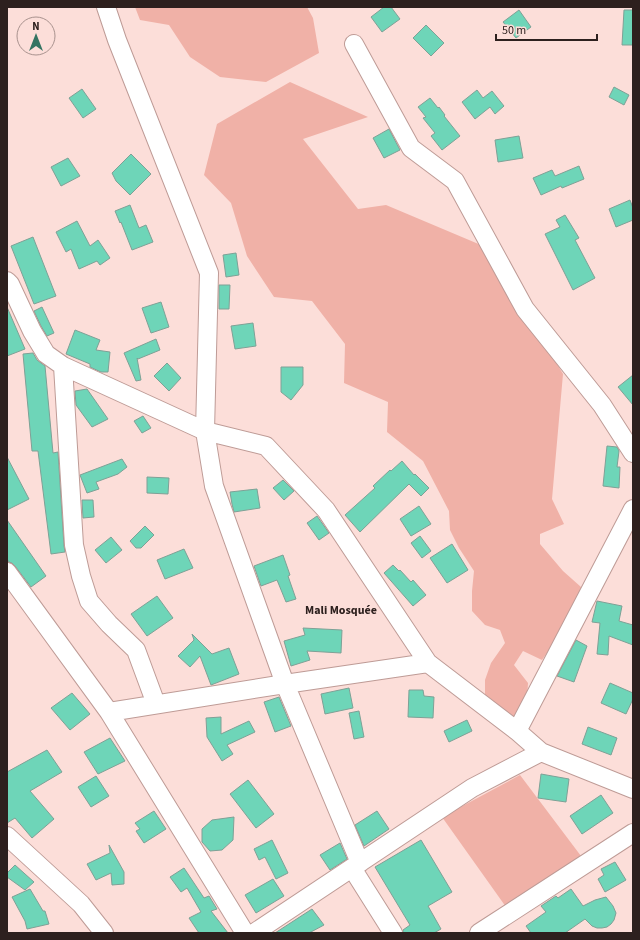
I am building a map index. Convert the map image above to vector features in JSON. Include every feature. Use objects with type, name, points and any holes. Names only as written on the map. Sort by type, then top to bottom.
[{"type":"street","points":[[106,7],[117,40],[209,273],[205,431],[214,486],[285,684],[356,866],[393,933]]},
{"type":"street","points":[[354,44],[411,148],[455,180],[525,309],[602,405],[633,453]]},
{"type":"street","points":[[7,280],[32,331],[46,354],[63,366],[205,431],[266,446],[326,510],[428,663],[517,731],[541,752],[633,789]]},
{"type":"street","points":[[63,366],[74,545],[81,576],[90,601],[109,624],[136,650],[156,704]]},
{"type":"street","points":[[517,731],[632,512]]},
{"type":"street","points":[[7,572],[109,712],[244,933]]},
{"type":"street","points":[[109,712],[428,663]]},
{"type":"street","points":[[254,933],[472,788],[541,752]]},
{"type":"street","points":[[479,933],[633,833]]},
{"type":"street","points":[[7,836],[81,904],[104,933]]},
{"type":"shaded area","points":[[135,7],[307,7],[313,18],[319,53],[266,82],[220,77],[190,57],[169,25],[140,20]]},
{"type":"shaded area","points":[[290,82],[368,117],[303,139],[358,209],[386,205],[488,248],[563,374],[552,499],[564,524],[540,534],[540,544],[563,571],[581,587],[580,600],[542,660],[523,651],[514,665],[528,683],[527,699],[517,722],[485,701],[485,680],[491,663],[505,643],[500,630],[485,625],[472,611],[474,571],[459,548],[450,530],[449,511],[423,461],[387,432],[388,402],[344,383],[345,344],[312,301],[274,297],[247,256],[231,203],[204,175],[217,124]]},
{"type":"shaded area","points":[[520,775],[581,856],[506,907],[442,817]]},
{"type":"building","points":[[384,7],[391,7],[400,19],[382,32],[371,17]]},
{"type":"building","points":[[519,10],[531,27],[516,38],[503,22]]},
{"type":"building","points":[[624,10],[633,10],[633,45],[622,45]]},
{"type":"building","points":[[426,25],[444,43],[431,56],[413,38]]},
{"type":"building","points":[[614,87],[629,95],[624,105],[609,97]]},
{"type":"building","points":[[82,89],[96,109],[83,118],[69,98]]},
{"type":"building","points":[[477,90],[483,98],[492,91],[504,106],[495,114],[490,107],[475,119],[462,102]]},
{"type":"building","points":[[430,98],[438,108],[439,107],[445,115],[444,116],[460,136],[442,150],[431,136],[435,133],[423,118],[426,117],[418,107]]},
{"type":"building","points":[[389,129],[400,150],[384,158],[373,138]]},
{"type":"building","points":[[519,136],[523,158],[498,162],[495,140]]},
{"type":"building","points":[[131,154],[151,174],[130,195],[116,181],[112,173]]},
{"type":"building","points":[[68,158],[80,176],[61,186],[51,167]]},
{"type":"building","points":[[579,166],[584,179],[562,188],[561,186],[541,195],[533,178],[552,170],[555,176]]},
{"type":"building","points":[[630,200],[633,208],[633,220],[616,227],[609,209]]},
{"type":"building","points":[[130,205],[139,228],[146,225],[153,242],[132,250],[115,211]]},
{"type":"building","points":[[565,215],[579,238],[575,240],[595,278],[573,290],[545,234],[560,227],[556,220]]},
{"type":"building","points":[[77,221],[90,246],[98,240],[110,258],[100,265],[97,261],[79,269],[71,249],[66,252],[56,232]]},
{"type":"building","points":[[33,237],[56,296],[34,304],[11,246]]},
{"type":"building","points":[[236,253],[239,275],[226,277],[223,255]]},
{"type":"building","points":[[219,285],[230,285],[229,309],[219,309]]},
{"type":"building","points":[[161,302],[169,327],[151,333],[142,308]]},
{"type":"building","points":[[7,307],[25,349],[7,356]]},
{"type":"building","points":[[42,307],[54,333],[47,336],[34,311]]},
{"type":"building","points":[[253,323],[256,346],[235,349],[231,326]]},
{"type":"building","points":[[75,330],[100,340],[96,350],[110,352],[108,372],[101,372],[90,367],[90,364],[66,354]]},
{"type":"building","points":[[156,339],[160,350],[138,359],[137,358],[141,380],[136,381],[124,353]]},
{"type":"building","points":[[33,353],[37,360],[45,366],[53,453],[58,452],[65,552],[51,554],[38,451],[32,451],[23,354]]},
{"type":"building","points":[[167,363],[181,378],[169,391],[154,376]]},
{"type":"building","points":[[281,367],[303,367],[303,385],[291,400],[281,392]]},
{"type":"building","points":[[633,375],[633,405],[618,387]]},
{"type":"building","points":[[87,389],[108,419],[92,427],[76,405],[75,391]]},
{"type":"building","points":[[143,416],[151,428],[142,433],[134,421]]},
{"type":"building","points":[[607,446],[617,447],[619,451],[617,467],[620,467],[619,488],[603,486]]},
{"type":"building","points":[[7,457],[29,499],[7,510]]},
{"type":"building","points":[[122,459],[127,467],[118,474],[96,482],[99,489],[87,493],[80,475]]},
{"type":"building","points":[[402,461],[414,475],[415,474],[429,488],[421,496],[409,484],[360,532],[345,515],[375,488],[373,486]]},
{"type":"building","points":[[147,477],[169,478],[168,494],[147,493]]},
{"type":"building","points":[[283,480],[294,491],[284,500],[273,488]]},
{"type":"building","points":[[257,489],[260,508],[234,512],[230,492]]},
{"type":"building","points":[[82,500],[93,500],[94,517],[83,518]]},
{"type":"building","points":[[419,506],[431,524],[411,536],[400,519]]},
{"type":"building","points":[[317,516],[329,533],[319,540],[307,523]]},
{"type":"building","points":[[7,520],[46,576],[31,587],[15,566],[7,559]]},
{"type":"building","points":[[145,526],[154,535],[141,548],[136,548],[130,541]]},
{"type":"building","points":[[420,536],[431,551],[422,558],[411,543]]},
{"type":"building","points":[[111,537],[122,550],[106,563],[95,550]]},
{"type":"building","points":[[452,544],[468,570],[447,583],[430,558]]},
{"type":"building","points":[[184,549],[193,568],[165,579],[157,560]]},
{"type":"building","points":[[283,555],[296,599],[286,602],[277,580],[261,586],[254,566]]},
{"type":"building","points":[[393,565],[411,582],[413,580],[426,595],[413,606],[384,573]]},
{"type":"building","points":[[157,596],[173,618],[147,636],[131,614]]},
{"type":"building","points":[[597,601],[622,606],[619,621],[633,625],[633,645],[609,636],[608,655],[597,654],[600,623],[592,622]]},
{"type":"building","points":[[303,628],[342,630],[341,653],[307,651],[310,660],[291,666],[284,641],[305,635]]},
{"type":"building","points":[[192,634],[212,654],[229,648],[239,674],[211,685],[200,656],[190,667],[178,656],[194,640]]},
{"type":"building","points":[[576,640],[587,646],[574,682],[557,676]]},
{"type":"building","points":[[610,683],[633,693],[633,699],[626,714],[601,703]]},
{"type":"building","points":[[349,688],[353,708],[325,714],[321,694]]},
{"type":"building","points":[[409,690],[423,690],[424,696],[434,697],[433,718],[408,717]]},
{"type":"building","points":[[72,693],[90,714],[70,730],[51,708]]},
{"type":"building","points":[[279,697],[291,726],[275,732],[264,702]]},
{"type":"building","points":[[359,711],[364,737],[354,739],[349,713]]},
{"type":"building","points":[[221,717],[221,734],[249,721],[255,732],[227,745],[233,754],[222,761],[207,737],[206,718]]},
{"type":"building","points":[[467,720],[472,731],[449,742],[444,731]]},
{"type":"building","points":[[588,727],[617,738],[611,755],[582,744]]},
{"type":"building","points":[[110,738],[125,761],[98,774],[84,752]]},
{"type":"building","points":[[47,750],[62,772],[30,791],[54,819],[32,838],[15,818],[7,823],[7,772]]},
{"type":"building","points":[[541,774],[569,779],[566,802],[538,798]]},
{"type":"building","points":[[96,776],[109,796],[91,807],[78,787]]},
{"type":"building","points":[[248,780],[274,814],[256,828],[230,794]]},
{"type":"building","points":[[601,795],[613,813],[582,834],[570,816]]},
{"type":"building","points":[[154,811],[166,829],[144,843],[136,831],[140,829],[135,823]]},
{"type":"building","points":[[377,811],[389,829],[364,846],[355,825]]},
{"type":"building","points":[[234,817],[233,840],[222,850],[210,851],[202,842],[202,829],[212,820]]},
{"type":"building","points":[[272,840],[288,873],[276,879],[265,857],[259,860],[254,849]]},
{"type":"building","points":[[421,840],[452,892],[428,906],[441,929],[434,933],[403,933],[403,930],[410,925],[375,867]]},
{"type":"building","points":[[340,843],[347,859],[330,870],[320,855]]},
{"type":"building","points":[[109,845],[124,872],[124,884],[112,885],[111,873],[96,880],[87,864],[110,853]]},
{"type":"building","points":[[615,862],[626,880],[605,892],[598,879],[604,875],[601,869]]},
{"type":"building","points":[[15,865],[34,882],[25,890],[7,877],[7,873]]},
{"type":"building","points":[[184,868],[204,898],[209,896],[217,909],[211,911],[228,933],[199,933],[189,918],[201,912],[187,888],[181,892],[170,877]]},
{"type":"building","points":[[273,879],[284,896],[256,913],[245,895]]},
{"type":"building","points":[[30,889],[43,911],[45,911],[49,924],[27,929],[25,921],[12,897]]},
{"type":"building","points":[[571,889],[583,906],[595,900],[606,897],[616,913],[611,924],[607,927],[597,928],[592,926],[585,919],[565,933],[531,933],[526,926],[546,912],[541,906],[556,896],[558,898]]},
{"type":"building","points":[[312,909],[324,925],[309,933],[275,933]]},
{"type":"district","name":"Mali Mosquée","points":[[341,610]]}]
